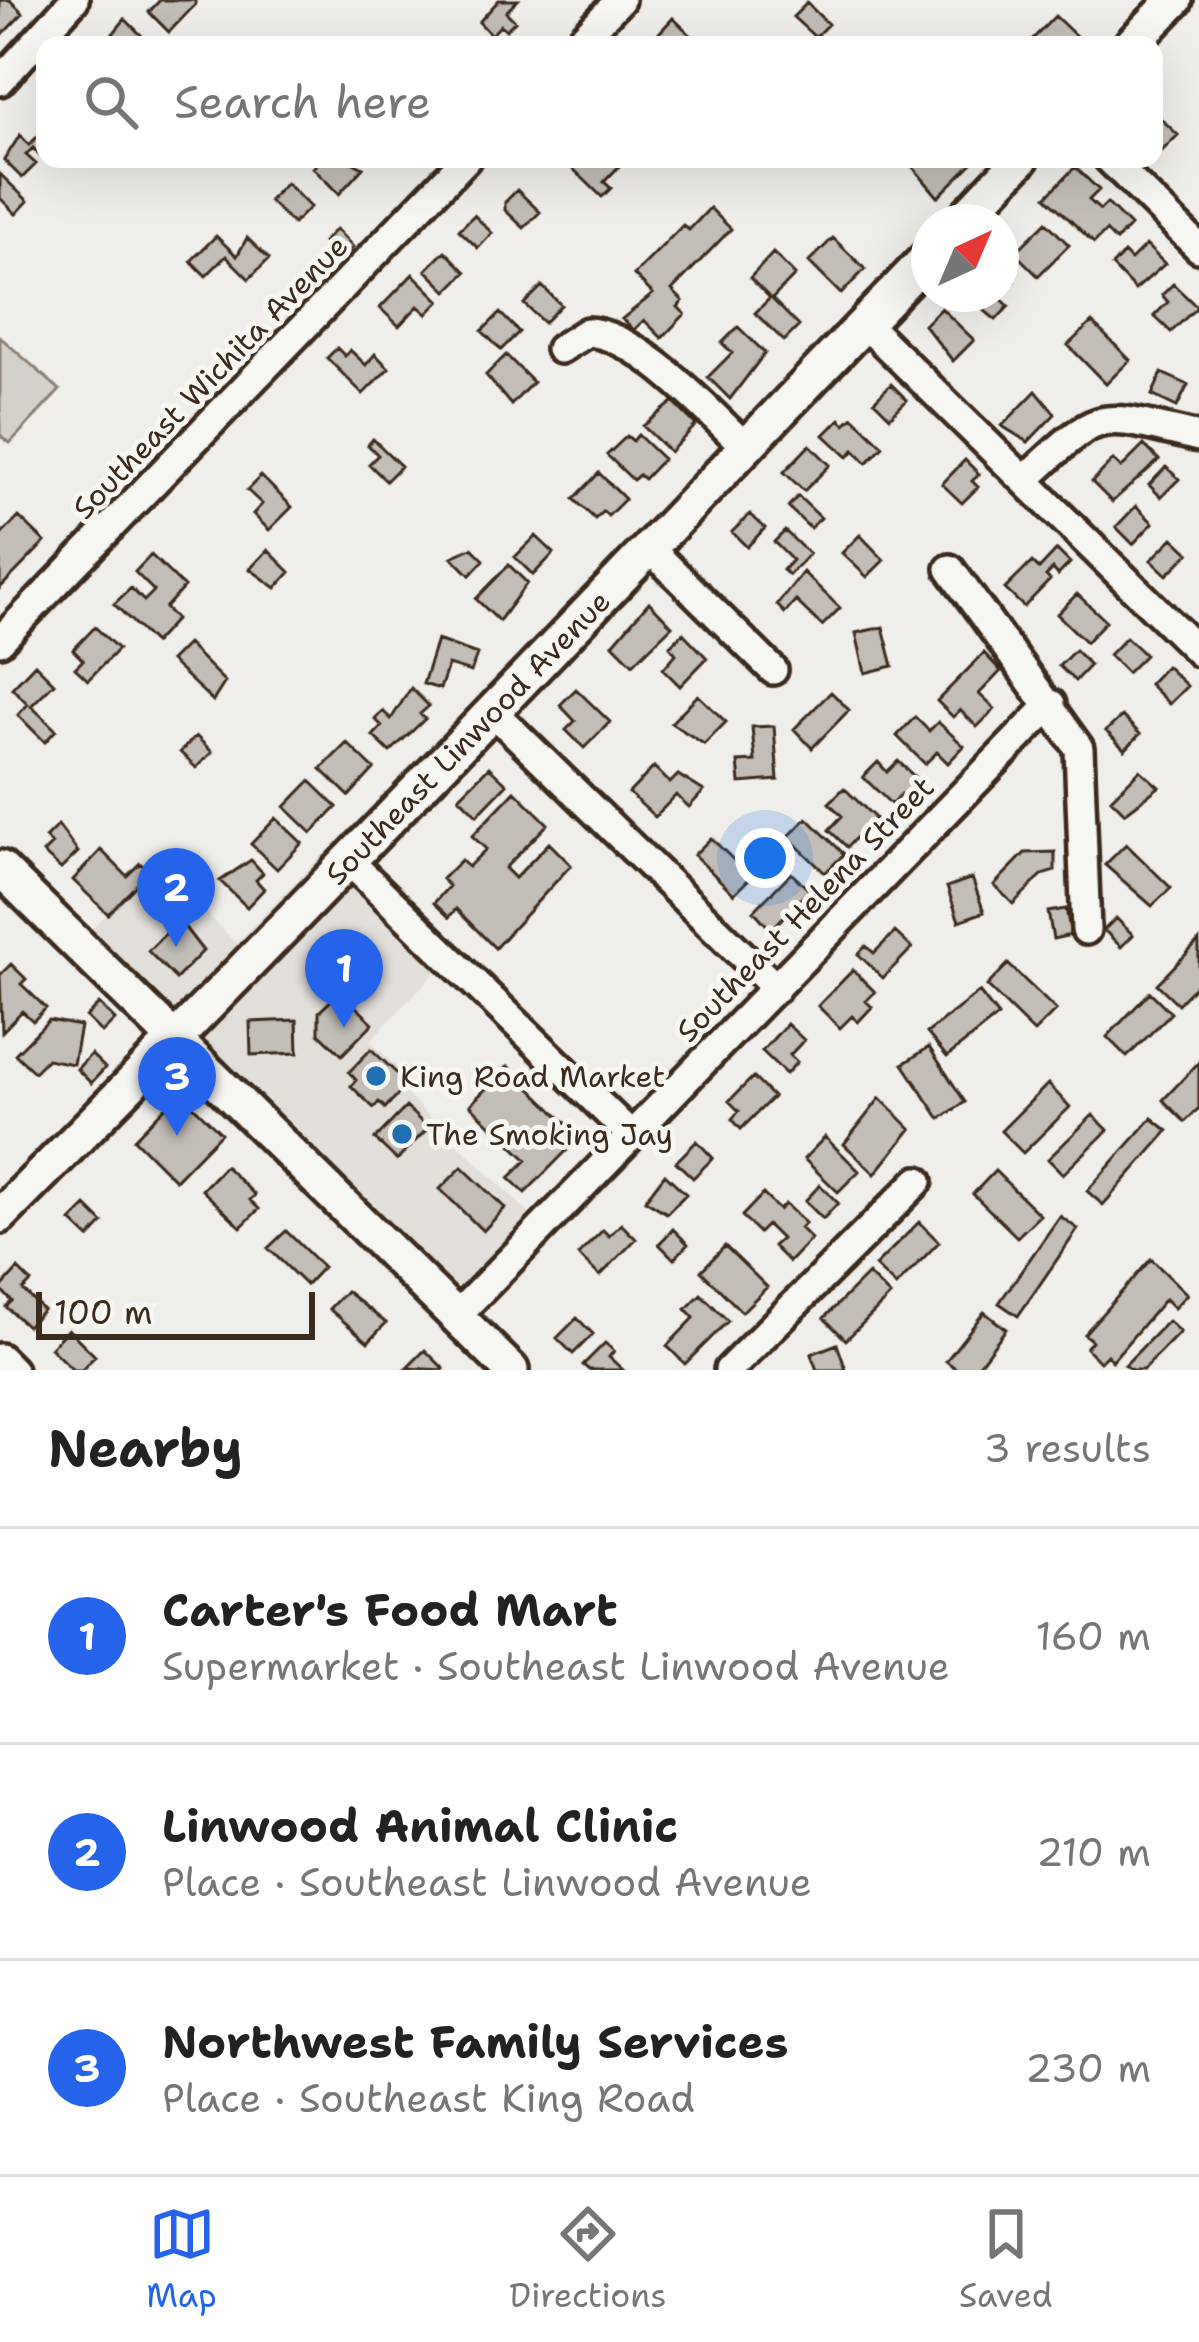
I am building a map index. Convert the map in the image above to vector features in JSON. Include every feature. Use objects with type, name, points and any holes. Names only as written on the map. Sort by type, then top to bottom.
[{"type":"main road","points":[[1140,36],[1174,0]]},
{"type":"main road","points":[[979,204],[1013,168]]},
{"type":"main road","name":"Southeast Linwood Avenue","points":[[0,1216],[175,1041],[911,275]]},
{"type":"main road","points":[[0,868],[511,1370]]},
{"type":"street","points":[[41,36],[74,0]]},
{"type":"street","points":[[585,36],[620,0]]},
{"type":"street","points":[[0,81],[36,42]]},
{"type":"street","name":"Southeast Wichita Avenue","points":[[0,641],[457,168]]},
{"type":"street","points":[[1118,168],[1199,248]]},
{"type":"street","points":[[864,323],[1199,652]]},
{"type":"street","points":[[560,349],[587,332],[615,339],[671,378],[746,446]]},
{"type":"street","points":[[1026,479],[1091,421],[1108,418],[1199,436]]},
{"type":"street","points":[[648,547],[773,670]]},
{"type":"street","points":[[950,569],[1079,748],[1086,930]]},
{"type":"street","name":"Southeast Helena Street","points":[[456,1316],[1051,704]]},
{"type":"street","points":[[491,710],[776,988]]},
{"type":"street","points":[[347,859],[631,1135]]},
{"type":"street","points":[[729,1370],[919,1181]]},
{"type":"street","points":[[0,1358],[12,1370]]},
{"type":"shaded area","points":[[0,337],[60,390],[10,443],[0,435]]},
{"type":"shaded area","points":[[323,854],[440,967],[370,1041],[414,1083],[407,1095],[553,1236],[481,1310],[89,931],[158,865],[236,943]]},
{"type":"building","points":[[0,0],[10,0],[23,13],[0,37]]},
{"type":"building","points":[[160,0],[195,0],[195,5],[169,32],[149,12]]},
{"type":"building","points":[[499,0],[518,0],[506,12],[515,21],[506,30],[501,25],[491,35],[479,22]]},
{"type":"building","points":[[807,3],[828,24],[814,36],[793,17]]},
{"type":"building","points":[[1055,16],[1076,36],[1036,36]]},
{"type":"building","points":[[673,18],[692,36],[656,36]]},
{"type":"building","points":[[125,19],[142,36],[111,36]]},
{"type":"building","points":[[1163,121],[1178,135],[1163,150]]},
{"type":"building","points":[[20,135],[29,145],[36,138],[36,151],[33,148],[26,155],[36,164],[22,178],[4,160]]},
{"type":"building","points":[[313,168],[363,168],[339,194]]},
{"type":"building","points":[[572,168],[617,168],[604,182],[611,188],[602,197]]},
{"type":"building","points":[[914,168],[967,168],[938,197]]},
{"type":"building","points":[[1076,168],[1099,190],[1089,200],[1100,210],[1107,203],[1130,226],[1116,241],[1106,231],[1094,243],[1046,197]]},
{"type":"building","points":[[0,174],[28,201],[16,214],[0,198]]},
{"type":"building","points":[[286,183],[310,207],[293,224],[269,201]]},
{"type":"building","points":[[517,190],[540,212],[524,228],[505,210],[505,202]]},
{"type":"building","points":[[710,208],[731,229],[672,290],[683,301],[678,307],[685,314],[662,338],[644,320],[634,330],[622,319],[653,294],[634,275],[683,225],[689,230]]},
{"type":"building","points":[[474,215],[492,233],[478,248],[459,230]]},
{"type":"building","points":[[1046,222],[1069,245],[1038,276],[1019,257],[1019,249]]},
{"type":"building","points":[[336,229],[353,247],[341,260],[323,242]]},
{"type":"building","points":[[216,236],[237,256],[247,238],[269,259],[249,279],[226,256],[206,276],[191,261]]},
{"type":"building","points":[[833,238],[865,269],[841,294],[809,262]]},
{"type":"building","points":[[1146,245],[1165,264],[1135,290],[1112,266],[1124,253],[1131,260]]},
{"type":"building","points":[[445,251],[466,272],[447,291],[426,270]]},
{"type":"building","points":[[773,253],[795,275],[772,299],[799,326],[784,341],[755,313],[770,298],[750,278]]},
{"type":"building","points":[[413,274],[440,301],[427,314],[418,306],[399,326],[380,308]]},
{"type":"building","points":[[1173,284],[1197,307],[1171,332],[1154,316],[1168,302],[1162,295]]},
{"type":"building","points":[[542,286],[561,305],[544,323],[524,304]]},
{"type":"building","points":[[937,312],[945,312],[974,340],[953,361],[924,325]]},
{"type":"building","points":[[500,313],[519,332],[501,350],[482,331]]},
{"type":"building","points":[[1092,322],[1130,360],[1106,384],[1068,345]]},
{"type":"building","points":[[738,327],[765,353],[730,399],[708,377],[732,353],[722,343]]},
{"type":"building","points":[[337,348],[345,356],[350,350],[366,365],[375,354],[389,368],[363,394],[327,358]]},
{"type":"building","points":[[506,355],[533,382],[511,405],[486,375]]},
{"type":"building","points":[[1162,373],[1188,385],[1177,407],[1152,395]]},
{"type":"building","points":[[891,384],[907,400],[890,417],[874,401]]},
{"type":"building","points":[[1036,391],[1055,414],[1028,442],[1002,426]]},
{"type":"building","points":[[673,402],[696,425],[670,452],[643,426]]},
{"type":"building","points":[[853,417],[883,446],[867,463],[854,450],[848,457],[824,435],[840,419],[845,424]]},
{"type":"building","points":[[638,435],[663,459],[644,479],[639,475],[633,480],[607,455],[627,436],[633,441]]},
{"type":"building","points":[[373,439],[401,466],[386,481],[369,464],[378,455],[368,445]]},
{"type":"building","points":[[810,445],[830,465],[804,491],[784,472]]},
{"type":"building","points":[[1144,445],[1159,460],[1112,502],[1092,482],[1113,460],[1121,468]]},
{"type":"building","points":[[965,460],[979,474],[972,481],[978,487],[962,503],[942,484]]},
{"type":"building","points":[[1166,467],[1179,479],[1161,497],[1149,485]]},
{"type":"building","points":[[599,473],[625,499],[608,516],[603,511],[595,519],[574,499]]},
{"type":"building","points":[[261,476],[292,507],[269,530],[253,514],[262,504],[247,490]]},
{"type":"building","points":[[798,496],[821,518],[810,528],[788,507]]},
{"type":"building","points":[[1136,506],[1153,523],[1133,544],[1116,527]]},
{"type":"building","points":[[750,514],[765,528],[747,547],[732,532]]},
{"type":"building","points":[[19,517],[45,542],[0,588],[0,536]]},
{"type":"building","points":[[785,531],[809,554],[789,575],[783,570],[792,560],[774,542]]},
{"type":"building","points":[[860,535],[884,560],[867,577],[842,553]]},
{"type":"building","points":[[536,536],[554,553],[533,575],[515,557]]},
{"type":"building","points":[[1173,538],[1189,553],[1167,575],[1151,560]]},
{"type":"building","points":[[472,548],[484,560],[470,575],[452,557]]},
{"type":"building","points":[[268,550],[290,572],[276,588],[250,569]]},
{"type":"building","points":[[1057,550],[1070,563],[1058,575],[1053,569],[1046,576],[1050,580],[1024,607],[1005,589],[1032,562],[1039,569]]},
{"type":"building","points":[[151,555],[184,587],[165,608],[176,619],[154,643],[114,604],[131,588],[144,601],[154,591],[135,572]]},
{"type":"building","points":[[509,565],[527,583],[499,621],[476,599]]},
{"type":"building","points":[[803,572],[840,608],[822,626],[796,601],[785,613],[777,605]]},
{"type":"building","points":[[1077,594],[1106,621],[1086,642],[1057,614]]},
{"type":"building","points":[[649,602],[672,626],[633,664],[613,644]]},
{"type":"building","points":[[95,627],[118,649],[88,680],[75,668],[83,660],[73,650]]},
{"type":"building","points":[[883,627],[893,666],[865,673],[856,633]]},
{"type":"building","points":[[683,633],[707,658],[680,686],[663,669],[676,654],[670,646]]},
{"type":"building","points":[[1126,637],[1145,655],[1127,673],[1109,655]]},
{"type":"building","points":[[437,640],[477,654],[471,672],[448,665],[440,689],[423,684]]},
{"type":"building","points":[[187,644],[225,682],[213,701],[170,661]]},
{"type":"building","points":[[1075,650],[1090,665],[1075,681],[1059,666]]},
{"type":"building","points":[[984,653],[1001,671],[979,694],[995,709],[977,727],[960,710],[953,717],[937,701]]},
{"type":"building","points":[[35,664],[54,683],[31,706],[56,730],[45,742],[18,715],[28,704],[12,688]]},
{"type":"building","points":[[1166,666],[1187,686],[1169,704],[1149,684]]},
{"type":"building","points":[[411,688],[429,706],[420,714],[425,719],[390,752],[373,736],[382,726],[375,719],[383,711],[391,719]]},
{"type":"building","points":[[576,689],[610,722],[584,748],[566,730],[575,721],[560,705]]},
{"type":"building","points":[[831,692],[849,710],[812,748],[794,729]]},
{"type":"building","points":[[698,695],[726,722],[704,744],[671,723]]},
{"type":"building","points":[[1122,716],[1140,734],[1125,750],[1106,731]]},
{"type":"building","points":[[915,717],[929,731],[938,722],[964,746],[948,763],[937,752],[925,764],[897,736]]},
{"type":"building","points":[[774,726],[778,780],[740,783],[738,762],[755,761],[752,727]]},
{"type":"building","points":[[196,736],[212,752],[196,768],[180,752]]},
{"type":"building","points":[[347,743],[374,769],[349,796],[321,769]]},
{"type":"building","points":[[898,761],[922,784],[907,800],[901,794],[891,804],[863,777],[878,762],[887,772]]},
{"type":"building","points":[[489,767],[507,784],[477,815],[459,797]]},
{"type":"building","points":[[654,767],[670,783],[678,775],[704,791],[689,807],[676,795],[655,817],[629,793]]},
{"type":"building","points":[[1140,770],[1159,787],[1125,813],[1111,799]]},
{"type":"building","points":[[310,781],[337,807],[312,833],[285,807]]},
{"type":"building","points":[[844,788],[875,818],[847,847],[829,830],[842,816],[829,803]]},
{"type":"building","points":[[515,791],[548,824],[505,868],[515,878],[549,843],[571,865],[495,948],[456,909],[449,917],[434,903],[449,886],[442,879],[461,860],[468,867],[486,849],[472,836]]},
{"type":"building","points":[[276,818],[302,843],[277,869],[251,844]]},
{"type":"building","points":[[807,818],[844,854],[825,873],[788,837]]},
{"type":"building","points":[[58,825],[78,852],[61,869],[43,853],[52,844],[45,838]]},
{"type":"building","points":[[711,838],[751,877],[734,894],[694,855]]},
{"type":"building","points":[[1126,844],[1171,888],[1152,906],[1105,865]]},
{"type":"building","points":[[101,850],[127,876],[140,863],[149,872],[108,914],[73,880]]},
{"type":"building","points":[[1055,852],[1055,871],[1042,875],[1013,904],[994,885],[1025,853]]},
{"type":"building","points":[[251,860],[263,873],[256,880],[264,889],[247,907],[220,881]]},
{"type":"building","points":[[791,873],[809,890],[771,930],[754,911]]},
{"type":"building","points":[[972,878],[984,912],[959,921],[947,887]]},
{"type":"building","points":[[1066,909],[1071,935],[1053,939],[1048,912]]},
{"type":"building","points":[[1116,918],[1133,935],[1121,947],[1104,930]]},
{"type":"building","points":[[179,920],[203,951],[176,979],[148,951]]},
{"type":"building","points":[[895,932],[912,948],[883,978],[858,954],[866,946],[874,953]]},
{"type":"building","points":[[1199,941],[1199,982],[1178,1004],[1157,984]]},
{"type":"building","points":[[11,964],[26,979],[21,984],[46,1008],[33,1021],[22,1011],[2,1032],[0,975]]},
{"type":"building","points":[[1008,964],[1056,1010],[1034,1032],[987,986]]},
{"type":"building","points":[[853,970],[875,992],[866,1001],[872,1007],[858,1022],[852,1016],[840,1028],[818,1006]]},
{"type":"building","points":[[340,992],[373,1023],[342,1055],[319,1033],[319,1012]]},
{"type":"building","points":[[979,992],[998,1016],[947,1057],[927,1033]]},
{"type":"building","points":[[1150,992],[1171,1013],[1127,1057],[1107,1037]]},
{"type":"building","points":[[99,1004],[115,1020],[102,1033],[86,1017]]},
{"type":"building","points":[[49,1020],[80,1026],[73,1064],[47,1059],[34,1072],[15,1054]]},
{"type":"building","points":[[297,1020],[298,1053],[251,1055],[250,1022]]},
{"type":"building","points":[[787,1024],[804,1040],[790,1055],[797,1062],[786,1074],[762,1051]]},
{"type":"building","points":[[929,1047],[965,1102],[940,1119],[903,1064]]},
{"type":"building","name":"King Road Market","points":[[371,1049],[408,1084],[385,1108],[379,1102],[374,1108],[351,1086],[356,1080],[349,1072]]},
{"type":"building","points":[[91,1054],[105,1068],[91,1083],[77,1069]]},
{"type":"building","points":[[1199,1062],[1199,1108],[1185,1122],[1163,1100]]},
{"type":"building","points":[[508,1066],[580,1137],[525,1193],[509,1178],[527,1160],[470,1105]]},
{"type":"building","points":[[753,1077],[773,1097],[741,1129],[732,1119],[739,1111],[729,1101]]},
{"type":"building","points":[[1048,1084],[1070,1107],[1023,1153],[1001,1131]]},
{"type":"building","points":[[175,1097],[181,1102],[185,1098],[221,1133],[175,1180],[134,1139]]},
{"type":"building","points":[[880,1098],[911,1129],[875,1174],[844,1144]]},
{"type":"building","name":"The Smoking Jay","points":[[406,1107],[428,1128],[397,1160],[375,1139]]},
{"type":"building","points":[[1093,1115],[1108,1130],[1063,1174],[1048,1159]]},
{"type":"building","points":[[1152,1118],[1168,1131],[1103,1205],[1087,1191]]},
{"type":"building","points":[[825,1137],[859,1171],[838,1192],[804,1159]]},
{"type":"building","points":[[697,1141],[713,1158],[693,1178],[676,1162]]},
{"type":"building","points":[[225,1166],[255,1195],[250,1200],[259,1209],[241,1227],[202,1190]]},
{"type":"building","points":[[462,1167],[505,1208],[483,1231],[440,1189]]},
{"type":"building","points":[[995,1171],[1040,1215],[1017,1237],[973,1194]]},
{"type":"building","points":[[665,1174],[686,1194],[667,1213],[645,1200]]},
{"type":"building","points":[[820,1185],[838,1203],[823,1219],[805,1201]]},
{"type":"building","points":[[763,1194],[779,1210],[785,1204],[805,1223],[800,1228],[811,1239],[789,1262],[773,1246],[781,1239],[767,1225],[759,1233],[742,1216]]},
{"type":"building","points":[[86,1206],[103,1223],[89,1238],[71,1221]]},
{"type":"building","points":[[1060,1216],[1078,1229],[1018,1316],[999,1303]]},
{"type":"building","points":[[919,1222],[939,1242],[896,1286],[875,1266]]},
{"type":"building","points":[[621,1224],[636,1239],[600,1276],[578,1255],[603,1230],[609,1236]]},
{"type":"building","points":[[673,1229],[688,1244],[674,1259],[659,1244]]},
{"type":"building","points":[[286,1231],[323,1267],[306,1285],[268,1248]]},
{"type":"building","points":[[725,1246],[767,1287],[742,1312],[701,1271]]},
{"type":"building","points":[[1151,1259],[1187,1294],[1174,1308],[1165,1299],[1112,1361],[1107,1355],[1100,1362],[1086,1348],[1092,1341],[1084,1334]]},
{"type":"building","points":[[18,1269],[31,1282],[23,1290],[43,1310],[27,1326],[6,1307],[12,1301],[0,1289]]},
{"type":"building","points":[[868,1274],[890,1296],[846,1340],[824,1318]]},
{"type":"building","points":[[346,1291],[386,1323],[368,1342],[329,1309]]},
{"type":"building","points":[[701,1294],[728,1321],[685,1364],[667,1346],[694,1318],[686,1309]]},
{"type":"building","points":[[984,1312],[1006,1329],[975,1370],[958,1370],[946,1361]]},
{"type":"building","points":[[577,1318],[593,1334],[573,1354],[557,1338]]},
{"type":"building","points":[[1168,1321],[1180,1332],[1143,1370],[1125,1365]]},
{"type":"building","points":[[68,1329],[95,1356],[82,1370],[73,1370],[50,1348]]},
{"type":"building","points":[[605,1343],[614,1351],[609,1357],[623,1370],[589,1370],[583,1365]]},
{"type":"building","points":[[837,1344],[846,1370],[817,1370],[811,1354]]},
{"type":"building","points":[[425,1350],[444,1369],[443,1370],[407,1368]]},
{"type":"place","name":"Linwood Animal Clinic","points":[[176,947]]},
{"type":"place","name":"Carter's Food Mart","points":[[344,1028]]},
{"type":"place","name":"King Road Market","points":[[376,1076]]},
{"type":"place","name":"The Smoking Jay","points":[[402,1134]]},
{"type":"place","name":"Northwest Family Services","points":[[177,1136]]}]
